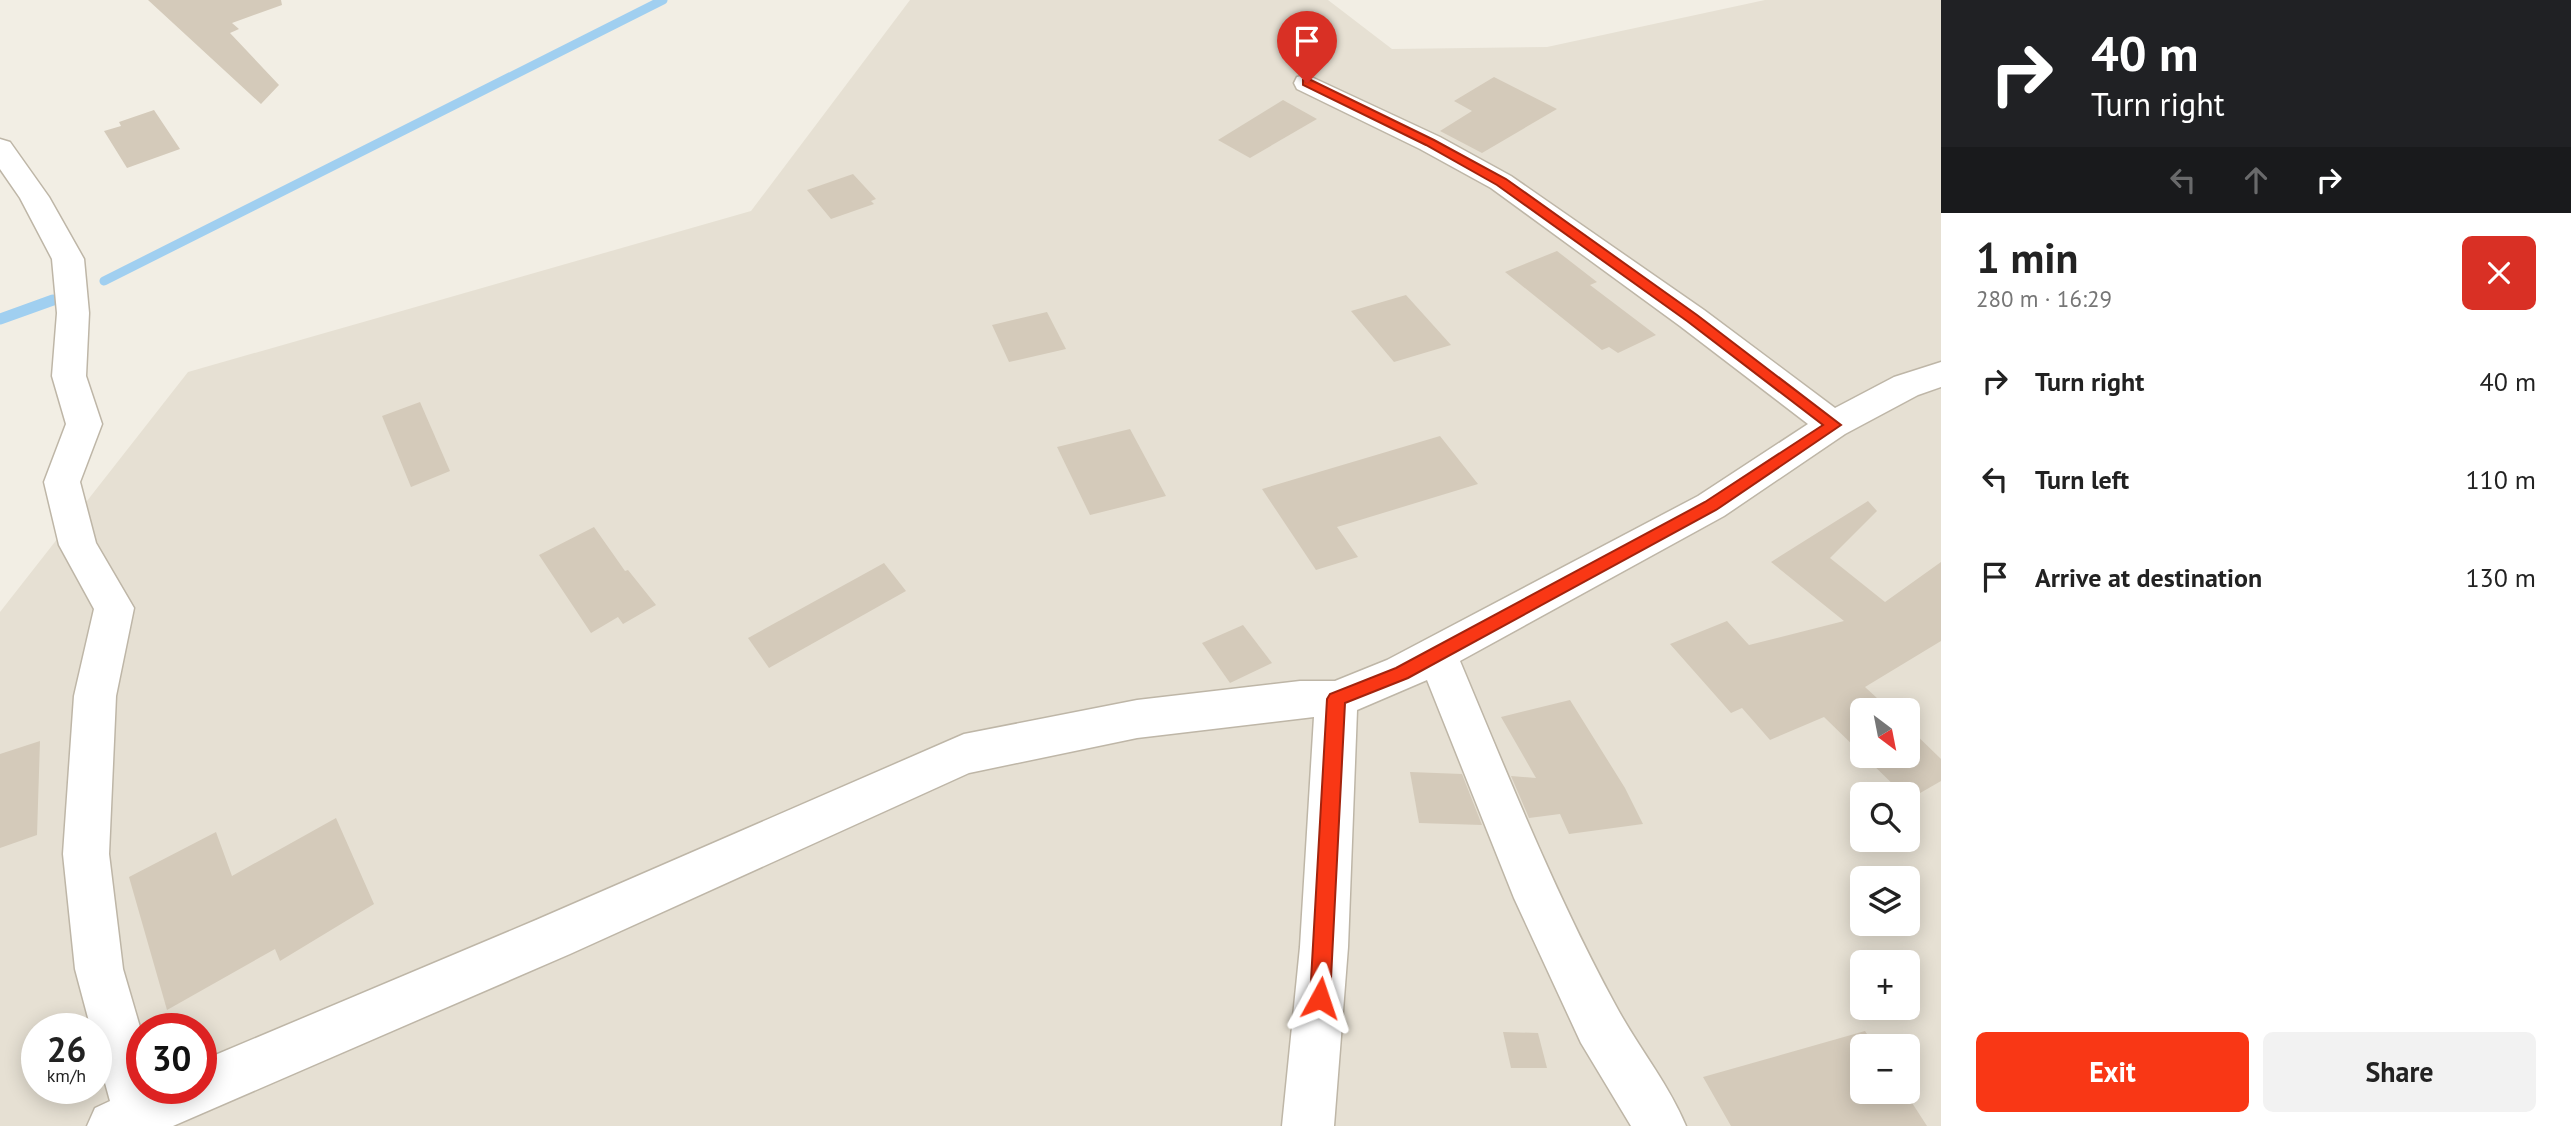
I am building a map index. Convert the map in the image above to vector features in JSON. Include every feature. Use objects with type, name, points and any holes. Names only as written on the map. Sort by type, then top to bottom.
[{"type":"street","points":[[1307,83],[1430,143],[1502,182],[1692,318],[1833,425]]},
{"type":"street","points":[[0,148],[34,197],[68,259],[73,313],[69,376],[84,424],[62,482],[79,545],[114,608],[95,696],[86,853],[99,969],[126,1120],[163,1104]]},
{"type":"street","points":[[217,1081],[553,937],[964,754],[1137,719],[1300,699],[1336,699],[1402,673],[1711,506],[1833,425],[1906,386],[1941,374]]},
{"type":"street","points":[[1437,654],[1530,882],[1599,1025],[1660,1126]]},
{"type":"street","points":[[1308,1126],[1324,947],[1336,699]]},
{"type":"shaded area","points":[[910,0],[1328,0],[1392,49],[1547,47],[1765,0],[1941,0],[1941,1126],[0,1126],[0,612],[188,372],[751,211]]},
{"type":"building","points":[[148,0],[281,0],[282,5],[232,23],[239,29],[230,33],[279,85],[261,104]]},
{"type":"building","points":[[1494,77],[1557,109],[1482,153],[1440,131],[1472,111],[1454,101]]},
{"type":"building","points":[[1283,100],[1317,119],[1250,158],[1218,140]]},
{"type":"building","points":[[154,110],[180,149],[127,168],[104,131],[121,126],[119,122]]},
{"type":"building","points":[[853,174],[876,199],[871,201],[874,204],[831,219],[807,190]]},
{"type":"building","points":[[1557,251],[1597,282],[1590,285],[1656,335],[1618,353],[1609,347],[1602,350],[1505,272]]},
{"type":"building","points":[[1406,295],[1451,345],[1394,362],[1351,311]]},
{"type":"building","points":[[1047,312],[1066,349],[1009,362],[992,325]]},
{"type":"building","points":[[420,402],[450,471],[411,487],[382,416]]},
{"type":"building","points":[[1130,429],[1166,496],[1090,515],[1057,447]]},
{"type":"building","points":[[1440,436],[1478,484],[1337,527],[1358,557],[1316,570],[1262,489]]},
{"type":"building","points":[[1868,501],[1877,511],[1830,558],[1885,602],[1941,562],[1941,641],[1865,687],[1877,698],[1850,698],[1850,742],[1824,717],[1770,740],[1742,708],[1731,713],[1670,644],[1727,621],[1749,645],[1844,621],[1771,562]]},
{"type":"building","points":[[594,527],[625,571],[628,570],[656,605],[623,624],[618,617],[591,633],[539,555]]},
{"type":"building","points":[[884,563],[906,591],[769,668],[748,638]]},
{"type":"building","points":[[1243,625],[1272,663],[1230,683],[1202,643]]},
{"type":"building","points":[[1570,700],[1625,788],[1643,824],[1569,834],[1560,814],[1529,818],[1511,776],[1536,778],[1501,717]]},
{"type":"building","points":[[1920,739],[1941,759],[1941,781],[1920,793],[1920,782],[1891,782],[1876,768],[1920,768]]},
{"type":"building","points":[[40,741],[37,835],[0,848],[0,754]]},
{"type":"building","points":[[1410,772],[1462,774],[1482,825],[1419,823]]},
{"type":"building","points":[[336,818],[374,904],[280,961],[275,949],[167,1010],[129,877],[216,832],[232,876]]},
{"type":"building","points":[[1503,1032],[1538,1033],[1547,1068],[1511,1068]]},
{"type":"building","points":[[1850,1035],[1850,1104],[1913,1104],[1927,1126],[1731,1126],[1703,1077]]},
{"type":"waterway","points":[[104,281],[663,0]]},
{"type":"waterway","points":[[0,319],[53,300]]},
{"type":"route","points":[[1307,83],[1430,143],[1502,182],[1692,318],[1833,425],[1711,506],[1402,673],[1336,699],[1320,998]]}]
